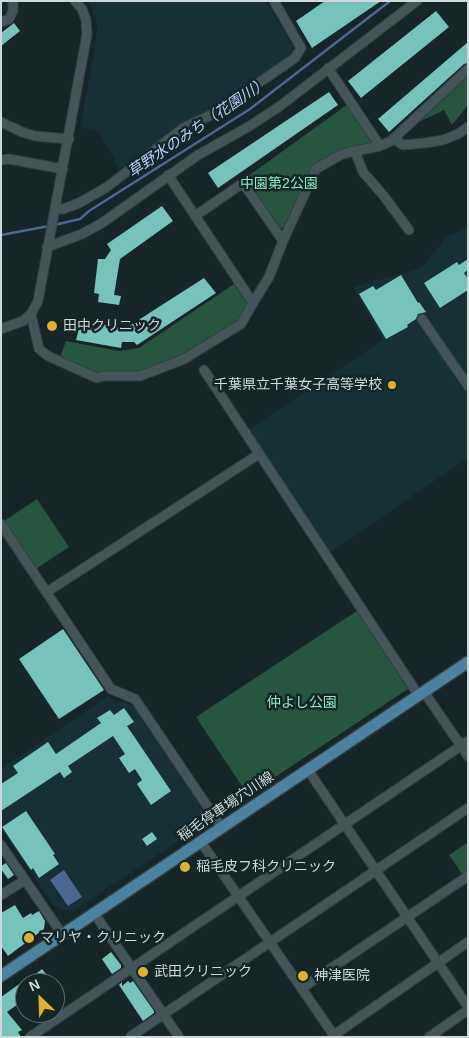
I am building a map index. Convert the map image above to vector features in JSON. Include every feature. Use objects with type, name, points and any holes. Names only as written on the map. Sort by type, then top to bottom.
[{"type":"main road","name":"稲毛停車場穴川線","points":[[1,976],[468,662]]},
{"type":"street","points":[[1,22],[9,19],[13,11],[13,1]]},
{"type":"street","points":[[1,329],[23,321],[31,314],[38,301],[88,34],[82,9],[75,1]]},
{"type":"street","points":[[55,212],[79,203],[107,187],[183,128],[213,114],[294,58],[301,48],[274,1]]},
{"type":"street","points":[[47,247],[82,234],[102,223],[198,155],[280,106],[417,1]]},
{"type":"street","points":[[328,68],[380,146]]},
{"type":"street","points":[[31,314],[39,349],[48,356],[97,378],[104,376],[140,376],[189,356],[241,324],[269,277],[283,241],[316,169],[342,154],[380,146],[394,139],[468,69]]},
{"type":"street","points":[[1,122],[35,136],[69,139]]},
{"type":"street","points":[[394,139],[403,145],[424,144],[443,140],[468,128]]},
{"type":"street","points":[[355,151],[363,172],[409,230]]},
{"type":"street","points":[[1,160],[9,159],[63,169]]},
{"type":"street","points":[[168,175],[253,303]]},
{"type":"street","points":[[195,216],[242,183],[283,241]]},
{"type":"street","points":[[422,319],[468,386]]},
{"type":"street","points":[[204,370],[421,694],[464,743],[468,756]]},
{"type":"street","points":[[47,592],[259,454]]},
{"type":"street","points":[[1,524],[110,689],[135,699],[222,828]]},
{"type":"street","points":[[30,1037],[464,743]]},
{"type":"street","points":[[308,770],[468,1009],[429,1037]]},
{"type":"street","points":[[130,1037],[468,808]]},
{"type":"street","points":[[202,842],[334,1036],[468,942]]},
{"type":"street","points":[[1,845],[62,934]]},
{"type":"street","points":[[302,988],[468,876]]},
{"type":"street","points":[[1,895],[25,880]]},
{"type":"street","points":[[94,913],[179,1037]]},
{"type":"shaded area","points":[[86,1],[266,1],[293,46],[292,54],[207,113],[180,125],[119,169],[101,135],[93,129],[80,128],[97,26],[91,6]]},
{"type":"shaded area","name":"千葉県立千葉女子高等学校","points":[[468,228],[468,458],[329,553],[248,430],[383,340],[353,287],[421,268],[448,236]]},
{"type":"shaded area","points":[[108,696],[116,702],[125,702],[135,708],[206,815],[207,822],[71,913],[54,906],[1,829],[1,769]]},
{"type":"green space","points":[[468,71],[468,105],[452,125],[444,110],[413,125]]},
{"type":"green space","name":"中園第2公園","points":[[348,104],[372,139],[370,144],[313,169],[285,227],[281,228],[244,179]]},
{"type":"green space","points":[[234,284],[247,304],[238,320],[191,351],[140,373],[99,375],[65,361],[61,355],[66,341],[119,351],[139,348]]},
{"type":"green space","points":[[37,499],[69,547],[36,569],[4,521]]},
{"type":"green space","name":"仲よし公園","points":[[357,611],[408,689],[260,787],[254,778],[242,786],[196,717]]},
{"type":"green space","points":[[468,842],[468,883],[449,855]]},
{"type":"water","points":[[64,870],[82,897],[68,906],[50,880]]},
{"type":"building","points":[[325,1],[381,1],[312,48],[296,21]]},
{"type":"building","points":[[436,11],[449,27],[361,98],[348,81]]},
{"type":"building","points":[[14,23],[20,31],[1,46],[1,33]]},
{"type":"building","points":[[468,42],[468,63],[464,64],[389,132],[378,119]]},
{"type":"building","points":[[329,92],[338,105],[218,188],[208,173]]},
{"type":"building","points":[[162,206],[173,221],[120,259],[114,295],[121,296],[119,305],[98,302],[99,294],[94,293],[98,259],[105,259],[111,250],[107,244]]},
{"type":"building","points":[[468,259],[468,270],[464,273],[468,279],[468,290],[440,308],[424,283],[457,262],[459,265]]},
{"type":"building","points":[[401,275],[418,303],[426,312],[418,314],[416,319],[407,325],[408,327],[386,339],[359,294],[373,286],[376,290]]},
{"type":"building","points":[[204,278],[216,293],[137,345],[134,342],[122,342],[121,348],[76,340],[81,321],[126,328]]},
{"type":"building","points":[[63,629],[104,690],[59,719],[19,659]]},
{"type":"building","points":[[124,708],[134,722],[127,726],[171,791],[151,805],[137,784],[142,780],[135,769],[129,773],[119,758],[125,754],[113,736],[68,766],[72,772],[64,778],[60,772],[1,811],[1,784],[18,773],[13,766],[48,742],[56,754],[101,723],[97,718],[110,710],[114,715]]},
{"type":"building","points":[[26,811],[55,854],[53,855],[59,864],[39,878],[33,868],[31,870],[2,827]]},
{"type":"building","points":[[152,832],[157,839],[147,846],[142,839]]},
{"type":"building","points":[[6,863],[14,875],[8,879],[1,869],[1,866]]},
{"type":"building","points":[[15,905],[23,918],[39,911],[45,921],[44,929],[8,956],[1,946],[1,913]]},
{"type":"building","points":[[111,952],[121,965],[121,968],[112,974],[102,959]]},
{"type":"building","points":[[42,969],[45,973],[37,973]]},
{"type":"building","points":[[128,981],[130,983],[133,981],[154,1011],[143,1021],[119,985],[122,982],[122,986]]},
{"type":"building","points":[[15,987],[15,1006],[7,1012],[22,1030],[18,1032],[21,1037],[1,1037],[1,997]]},
{"type":"waterway","name":"草野水のみち（花園川）","points":[[54,225],[80,219],[89,211],[250,109],[390,1]]},
{"type":"waterway","name":"草野水のみち（花園川）","points":[[1,235],[49,226]]},
{"type":"place","name":"田中クリニック","points":[[52,326]]},
{"type":"place","name":"千葉県立千葉女子高等学校","points":[[392,385]]},
{"type":"place","name":"稲毛皮フ科クリニック","points":[[185,867]]},
{"type":"place","name":"マリヤ・クリニック","points":[[29,938]]},
{"type":"place","name":"武田クリニック","points":[[143,972]]},
{"type":"place","name":"神津医院","points":[[303,976]]}]
